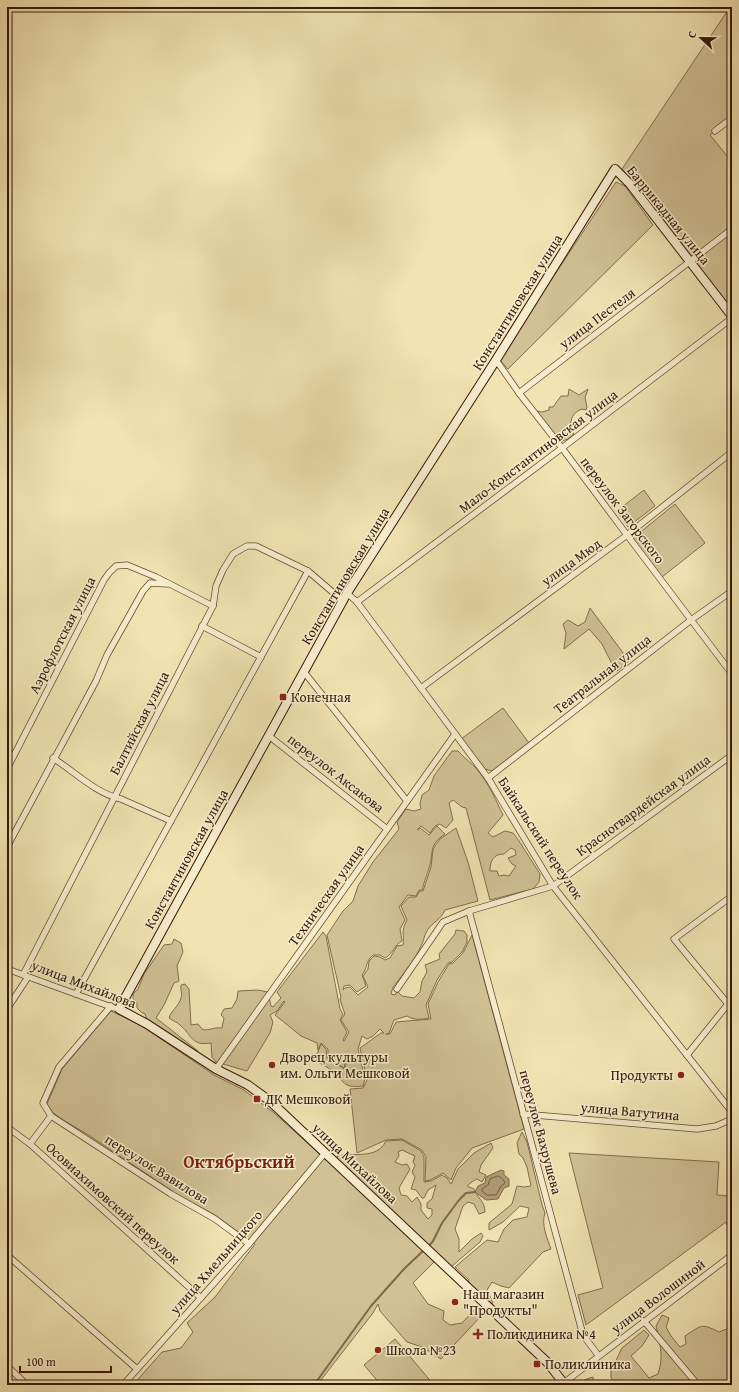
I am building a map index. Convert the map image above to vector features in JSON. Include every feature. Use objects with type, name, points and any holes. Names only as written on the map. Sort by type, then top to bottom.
[{"type":"street","points":[[715,131],[732,118]]},
{"type":"street","name":"Баррикадная улица","points":[[615,169],[630,184],[732,317]]},
{"type":"street","name":"Константиновская улица","points":[[51,1116],[44,1103],[59,1068],[115,1008],[269,736],[347,593],[496,360],[615,169]]},
{"type":"street","name":"улица Пестеля","points":[[519,393],[732,229]]},
{"type":"street","name":"Мало-Константиновская улица","points":[[357,602],[562,448],[732,317]]},
{"type":"street","name":"переулок Загорского","points":[[496,360],[519,393],[732,674]]},
{"type":"street","name":"улица Мюд","points":[[421,688],[627,536],[732,452]]},
{"type":"street","name":"Балтийская улица","points":[[7,1009],[25,976],[114,797],[213,606],[216,586],[223,570],[233,554],[247,546],[256,546],[308,571],[343,601]]},
{"type":"street","name":"Аэрофлотская улица","points":[[7,769],[109,573],[116,566],[127,565],[213,606]]},
{"type":"street","points":[[76,994],[308,571]]},
{"type":"street","points":[[7,847],[53,758],[96,681],[107,655],[143,591],[150,583],[170,585]]},
{"type":"street","name":"Театральная улица","points":[[488,778],[691,620],[732,591]]},
{"type":"street","name":"Байкальский переулок","points":[[347,593],[357,602],[488,778],[553,886],[732,1112]]},
{"type":"street","points":[[202,626],[261,657]]},
{"type":"street","points":[[304,672],[407,801]]},
{"type":"street","name":"Техническая улица","points":[[216,1069],[456,734]]},
{"type":"street","name":"переулок Аксакова","points":[[269,736],[387,829]]},
{"type":"street","name":"Красногвардейская улица","points":[[397,989],[443,922],[469,912],[553,886],[732,755]]},
{"type":"street","points":[[53,758],[90,785],[114,797],[171,821]]},
{"type":"street","points":[[728,1004],[674,939],[732,896]]},
{"type":"street","name":"переулок Вахрушева","points":[[469,912],[583,1335],[598,1355]]},
{"type":"street","name":"улица Михайлова","points":[[7,969],[115,1008],[147,1024],[216,1069],[248,1085],[270,1100],[548,1363],[563,1384]]},
{"type":"street","points":[[687,1055],[732,999]]},
{"type":"street","name":"улица Ватутина","points":[[523,1114],[697,1129],[716,1126],[732,1119]]},
{"type":"street","points":[[30,1144],[51,1116]]},
{"type":"street","name":"переулок Вавилова","points":[[51,1116],[171,1194],[215,1219],[249,1244]]},
{"type":"street","name":"Осовиахимовский переулок","points":[[7,1127],[30,1144],[201,1298]]},
{"type":"street","name":"улица Хмельницкого","points":[[123,1385],[249,1244],[325,1153]]},
{"type":"street","points":[[7,1255],[137,1369]]},
{"type":"street","name":"улица Волошиной","points":[[563,1384],[598,1355],[732,1255]]},
{"type":"street","points":[[644,1321],[698,1385]]},
{"type":"street","points":[[7,1366],[27,1385]]},
{"type":"shaded area","points":[[730,7],[732,7],[732,117],[710,135],[732,162],[732,224],[726,229],[732,238],[732,312],[622,169]]},
{"type":"shaded area","points":[[616,182],[625,186],[653,225],[508,369],[499,359]]},
{"type":"shaded area","points":[[569,389],[579,395],[588,389],[585,398],[587,407],[586,410],[582,409],[576,412],[573,416],[570,429],[574,434],[568,439],[560,442],[538,415],[537,411],[542,412],[549,410],[549,407],[553,407],[561,396],[568,396]]},
{"type":"shaded area","points":[[644,490],[655,506],[628,527],[617,511]]},
{"type":"shaded area","points":[[675,504],[705,543],[662,577],[632,539]]},
{"type":"shaded area","points":[[590,608],[629,661],[617,671],[615,670],[602,644],[589,629],[564,649],[566,633],[563,624],[568,620],[578,626],[585,622]]},
{"type":"shaded area","points":[[503,708],[529,743],[492,771],[485,769],[461,739]]},
{"type":"shaded area","points":[[452,751],[458,751],[480,772],[491,790],[503,815],[488,833],[493,837],[505,831],[513,833],[540,874],[539,882],[533,889],[490,900],[466,808],[462,807],[453,800],[449,803],[453,820],[446,828],[440,824],[435,826],[430,833],[421,826],[417,830],[420,828],[429,835],[437,826],[445,834],[436,842],[432,850],[430,863],[422,890],[419,890],[416,896],[408,895],[399,907],[405,920],[400,929],[402,941],[397,945],[390,954],[385,958],[380,955],[373,955],[370,958],[362,975],[366,986],[357,992],[350,985],[344,986],[343,990],[350,987],[358,995],[368,987],[363,976],[368,969],[369,961],[374,956],[385,960],[390,958],[397,946],[403,945],[403,930],[407,920],[401,906],[409,897],[416,897],[420,891],[423,891],[431,867],[433,849],[440,839],[456,828],[468,862],[478,901],[445,910],[425,934],[416,956],[393,987],[391,994],[395,995],[397,991],[402,996],[414,998],[420,992],[422,981],[427,972],[425,965],[440,959],[439,954],[455,934],[456,930],[464,931],[467,935],[467,942],[462,952],[452,962],[448,963],[437,980],[426,1005],[429,1018],[417,1019],[407,1016],[394,1020],[389,1033],[386,1034],[390,1034],[396,1022],[431,1019],[428,1004],[438,982],[449,964],[453,963],[463,953],[472,935],[524,1129],[472,1148],[456,1168],[451,1180],[443,1173],[425,1181],[426,1157],[422,1150],[402,1139],[386,1140],[357,1153],[350,1089],[363,1088],[367,1080],[360,1048],[381,1033],[384,1033],[380,1029],[373,1036],[367,1039],[362,1036],[358,1049],[365,1079],[363,1086],[350,1086],[346,1084],[335,1072],[313,1058],[317,1054],[321,1044],[326,1049],[327,1058],[332,1060],[328,1058],[328,1049],[321,1043],[318,1050],[317,1043],[301,1036],[275,1015],[285,1002],[284,1001],[277,1011],[270,1015],[273,1022],[270,1033],[247,1071],[216,1062],[212,1057],[211,1043],[204,1044],[196,1042],[179,1024],[169,1018],[180,1001],[182,995],[181,985],[185,984],[189,989],[191,1025],[198,1024],[203,1030],[222,1028],[224,1018],[221,1015],[224,1009],[232,1008],[237,999],[238,991],[258,990],[268,992],[271,1006],[273,1007],[281,998],[277,992],[323,932],[326,936],[340,1009],[343,1014],[340,1020],[347,1032],[343,1040],[344,1041],[349,1032],[341,1020],[345,1014],[340,1000],[341,997],[327,935],[343,911],[353,901],[358,886],[373,862],[399,829],[397,822],[406,809],[414,811],[421,809],[420,804],[422,795],[429,790],[434,776]],"holes":[[[511,848],[515,850],[516,855],[508,858],[512,864],[516,866],[509,876],[499,876],[497,871],[490,871],[492,861],[497,855],[504,854]],[[349,1057],[344,1069],[337,1064],[344,1068],[346,1060]]]},
{"type":"shaded area","points":[[174,939],[181,943],[183,952],[177,966],[179,981],[174,983],[156,1018],[198,1051],[197,1053],[147,1021],[145,1014],[137,1008],[137,1004],[133,998],[133,994],[138,989],[144,974],[164,945],[172,944]]},
{"type":"shaded area","points":[[111,1011],[142,1026],[214,1075],[244,1090],[273,1112],[415,1240],[436,1260],[413,1283],[428,1304],[444,1311],[443,1320],[450,1325],[462,1323],[475,1309],[482,1315],[441,1359],[422,1347],[407,1342],[380,1311],[378,1304],[373,1313],[317,1385],[133,1385],[162,1352],[181,1348],[193,1332],[187,1323],[215,1297],[255,1244],[215,1215],[175,1193],[87,1134],[63,1120],[53,1113],[47,1104],[62,1069]]},
{"type":"shaded area","points":[[522,1132],[527,1142],[545,1213],[544,1226],[551,1249],[543,1252],[509,1288],[492,1282],[487,1290],[493,1303],[490,1304],[468,1283],[469,1280],[455,1267],[487,1240],[498,1242],[504,1229],[513,1220],[527,1217],[529,1208],[520,1206],[503,1222],[489,1230],[489,1223],[512,1204],[517,1186],[531,1186],[527,1167],[523,1158],[519,1154],[517,1143]]},
{"type":"shaded area","points":[[402,1140],[421,1151],[424,1157],[424,1182],[431,1181],[442,1175],[447,1178],[451,1184],[458,1169],[474,1153],[491,1143],[493,1148],[481,1165],[479,1172],[486,1175],[482,1182],[477,1179],[467,1186],[474,1189],[484,1205],[485,1212],[479,1214],[474,1204],[468,1202],[463,1206],[455,1229],[459,1239],[459,1252],[472,1239],[481,1233],[483,1236],[480,1242],[451,1267],[338,1161],[337,1156],[364,1154],[377,1151],[386,1141]],"holes":[[[402,1150],[415,1156],[413,1162],[415,1165],[412,1172],[415,1177],[411,1189],[416,1190],[422,1198],[424,1198],[428,1190],[436,1185],[432,1199],[427,1203],[427,1208],[432,1209],[432,1215],[428,1219],[421,1210],[421,1204],[417,1197],[412,1202],[407,1196],[401,1195],[399,1188],[410,1169],[407,1164],[402,1165],[395,1162],[399,1156],[398,1152]]]},
{"type":"shaded area","points":[[569,1153],[719,1162],[717,1195],[732,1196],[732,1237],[726,1222],[586,1325],[578,1295],[603,1288]]},
{"type":"shaded area","points":[[662,1315],[669,1318],[666,1327],[680,1347],[686,1344],[685,1336],[702,1326],[719,1332],[732,1327],[732,1385],[619,1385],[611,1378],[611,1371],[622,1348],[644,1330],[649,1335],[642,1346],[631,1356],[649,1378],[658,1374],[661,1356],[656,1326]]},
{"type":"shaded area","points":[[395,1339],[434,1385],[381,1385],[364,1365]]},
{"type":"shaded area","points":[[593,1377],[594,1385],[583,1385],[584,1380]]},
{"type":"water","points":[[501,1170],[504,1171],[504,1175],[509,1179],[509,1186],[504,1188],[498,1199],[486,1200],[475,1192],[478,1186],[485,1183],[486,1177]]},
{"type":"waterway","points":[[428,1247],[433,1241],[442,1223],[459,1200],[466,1193],[475,1192]]},
{"type":"waterway","points":[[314,1385],[371,1306],[404,1269],[424,1250]]},
{"type":"place","name":"Конечная","points":[[283,697]]},
{"type":"place","name":"Дворец культуры им. Ольги Мешковой","points":[[272,1065]]},
{"type":"place","name":"Продукты","points":[[681,1075]]},
{"type":"place","name":"ДК Мешковой","points":[[257,1099]]},
{"type":"place","name":"Наш магазин \"Продукты\"","points":[[455,1302]]},
{"type":"place","name":"Поликдиника №4","points":[[478,1334]]},
{"type":"place","name":"Школа №23","points":[[378,1350]]},
{"type":"place","name":"Поликлиника","points":[[537,1364]]},
{"type":"district","name":"Октябрьский","points":[[239,1161]]}]
